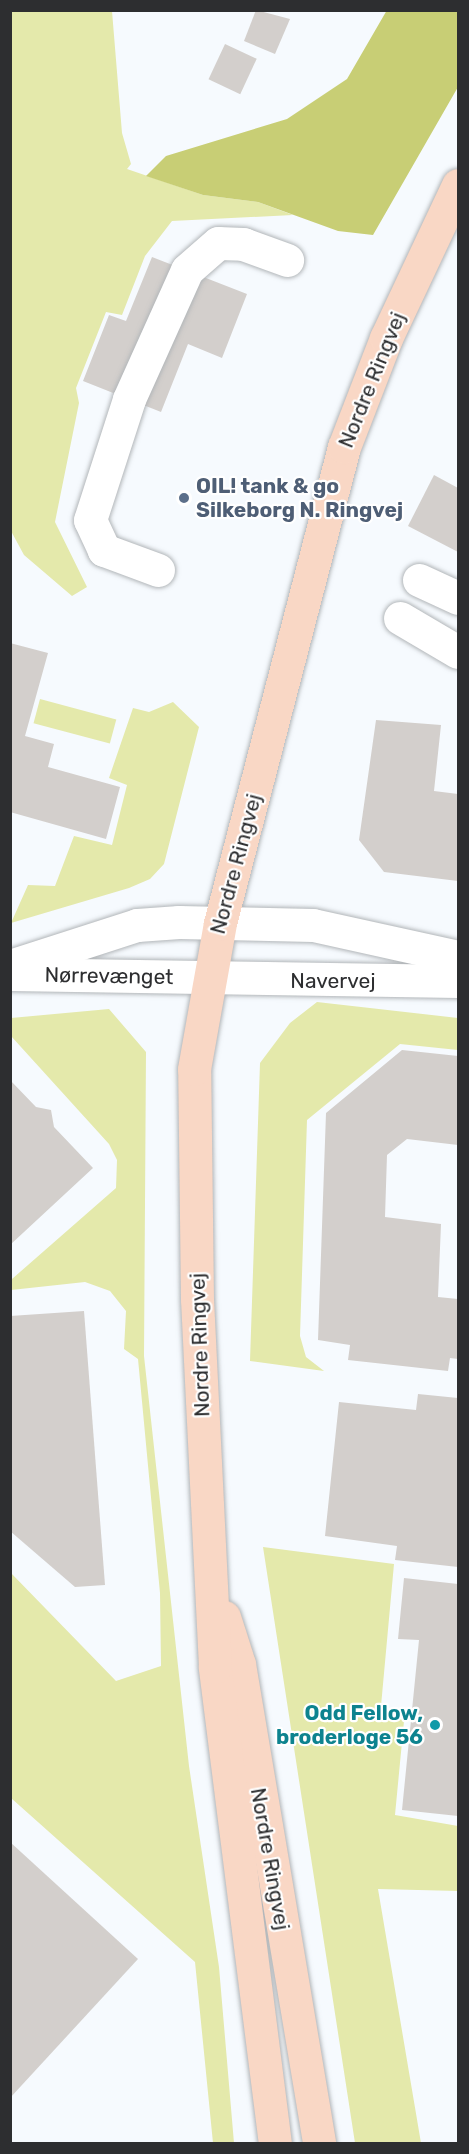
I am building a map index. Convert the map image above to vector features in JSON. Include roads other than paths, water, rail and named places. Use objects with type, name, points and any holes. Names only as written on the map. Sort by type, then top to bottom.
[{"type":"main road","name":"Nordre Ringvej","points":[[275,2144],[222,1746],[211,1576],[194,1069],[208,978],[220,924],[344,447],[386,338],[459,185]]},
{"type":"main road","name":"Nordre Ringvej","points":[[211,1576],[238,1664],[319,2144]]},
{"type":"street","points":[[158,570],[104,550],[90,520],[129,399],[187,270],[218,243],[243,244],[287,260]]},
{"type":"street","points":[[419,580],[459,598]]},
{"type":"street","points":[[400,618],[459,652]]},
{"type":"street","name":"Navervej","points":[[220,924],[314,925],[459,957]]},
{"type":"street","name":"Nørrevænget","points":[[10,966],[137,925],[220,924]]},
{"type":"street","name":"Nørrevænget","points":[[10,974],[208,978]]},
{"type":"street","name":"Navervej","points":[[208,978],[459,981]]},
{"type":"place","name":"OIL! tank & go Silkeborg N. Ringvej","points":[[184,498]]},
{"type":"place","name":"Odd Fellow, broderloge 56","points":[[435,1725]]}]
